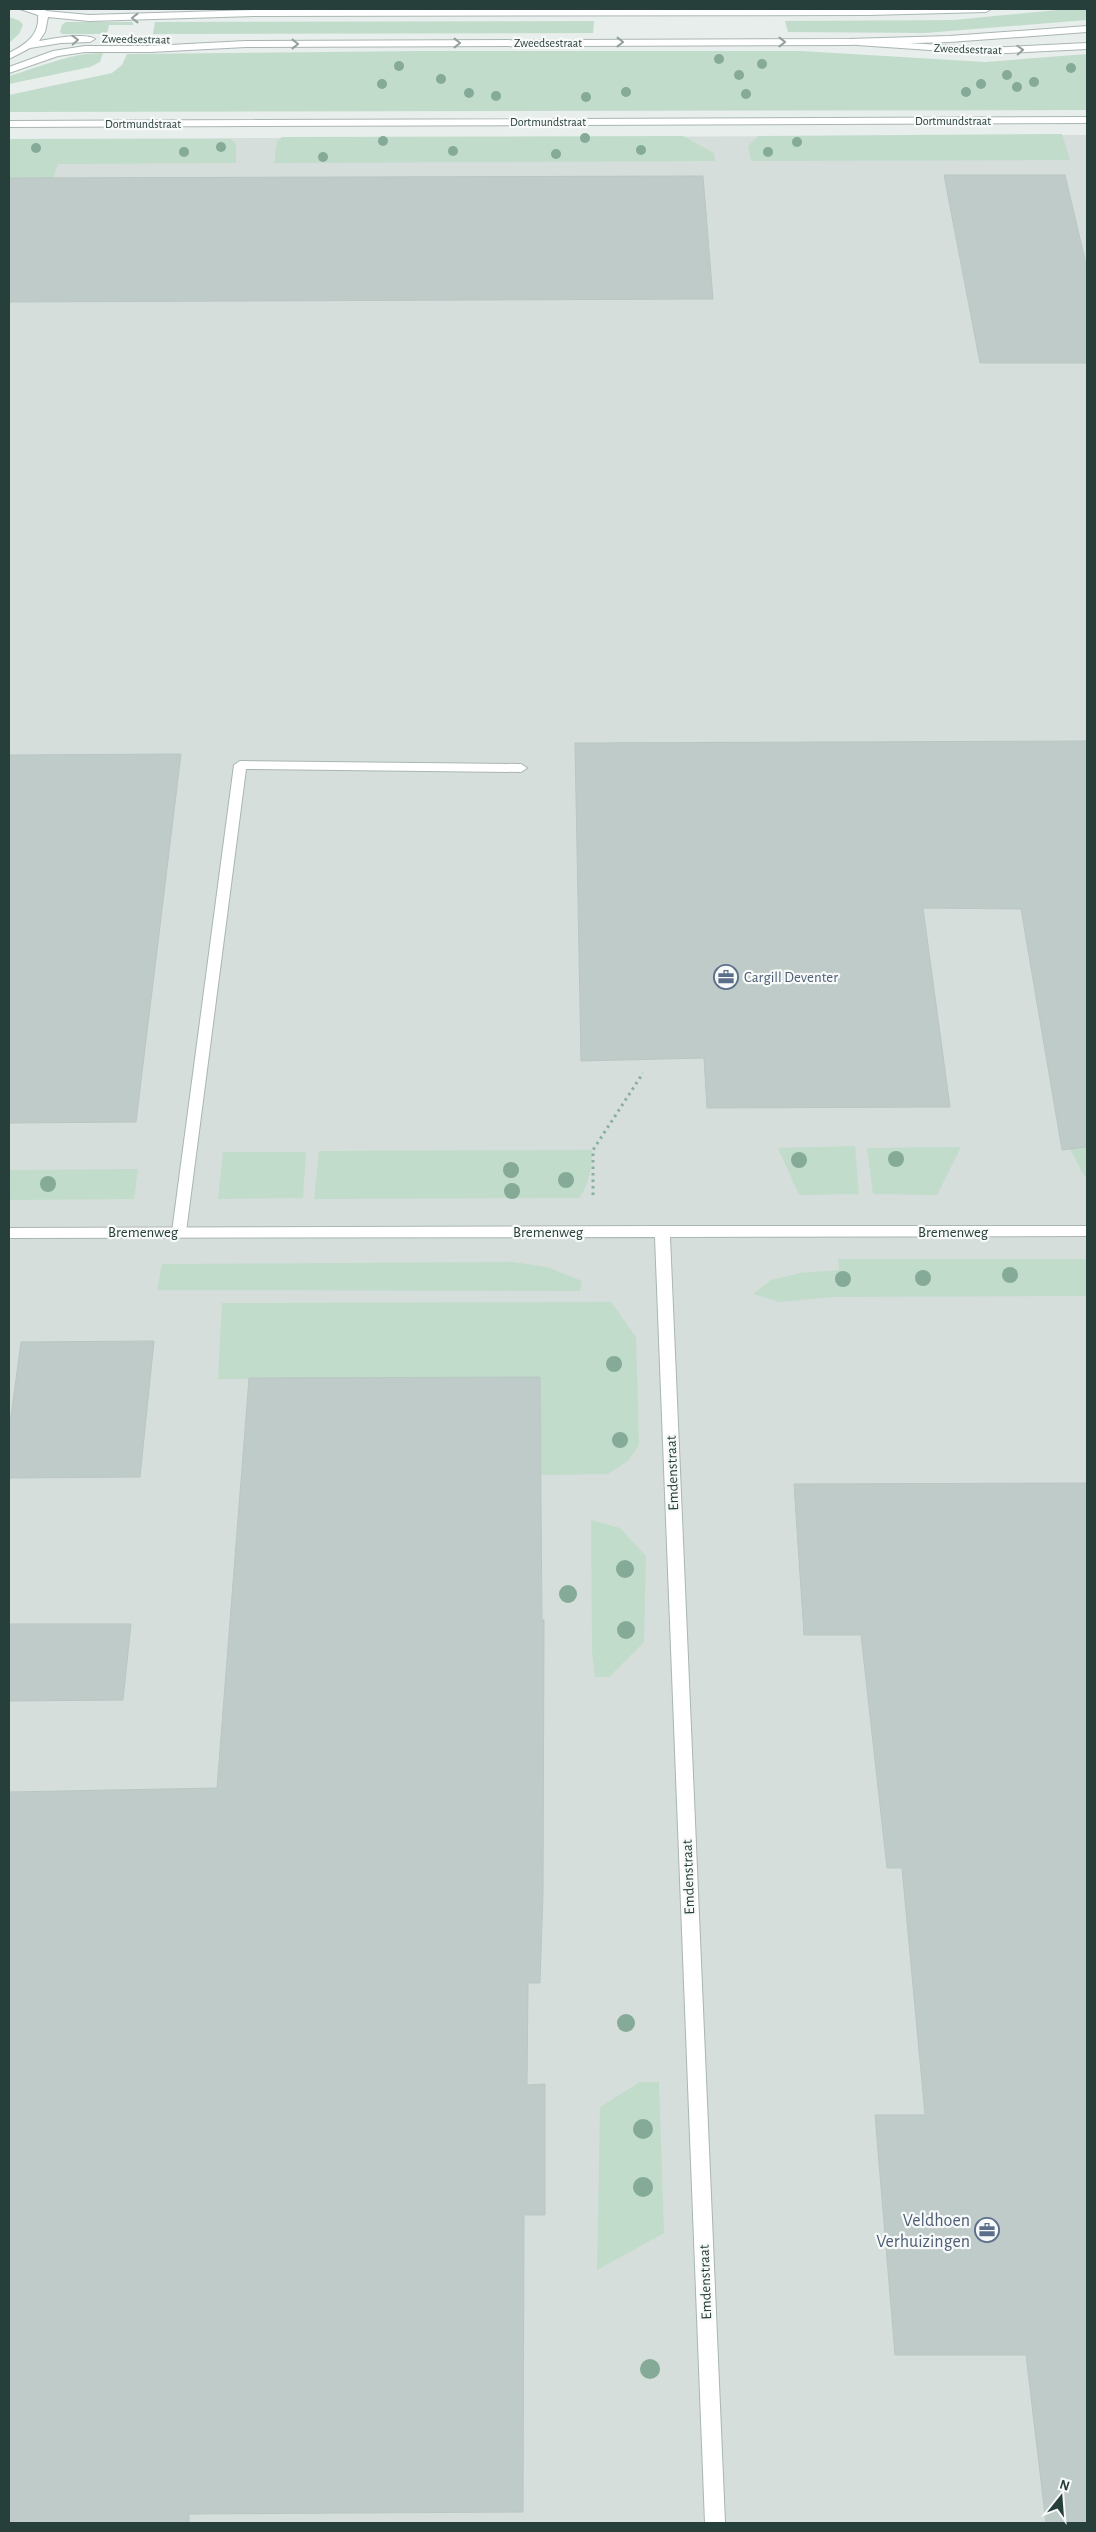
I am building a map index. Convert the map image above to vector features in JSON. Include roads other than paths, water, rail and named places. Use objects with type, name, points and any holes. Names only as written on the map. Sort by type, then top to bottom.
[{"type":"street","name":"Zweedsestraat","points":[[24,9],[78,18],[140,18],[254,13],[868,12],[986,9]]},
{"type":"street","name":"Zweedsestraat","points":[[169,9],[254,13]]},
{"type":"street","points":[[9,56],[27,46],[40,34],[44,27],[42,12]]},
{"type":"street","name":"Zweedsestraat","points":[[9,70],[56,53],[85,49],[246,44],[849,42],[949,39],[1087,29]]},
{"type":"street","name":"Zweedsestraat","points":[[27,46],[61,40],[118,38]]},
{"type":"street","name":"Zweedsestraat","points":[[134,38],[246,44]]},
{"type":"street","name":"Zweedsestraat","points":[[849,42],[988,51],[1087,46]]},
{"type":"street","name":"Dortmundstraat","points":[[9,124],[1087,120]]},
{"type":"street","points":[[179,1232],[240,765],[520,768]]},
{"type":"street","name":"Emdenstraat","points":[[662,1232],[715,2523]]},
{"type":"street","name":"Bremenweg","points":[[9,1233],[1087,1232]]},
{"type":"place","name":"Cargill Deventer","points":[[726,977]]},
{"type":"place","name":"Veldhoen Verhuizingen","points":[[987,2230]]}]
